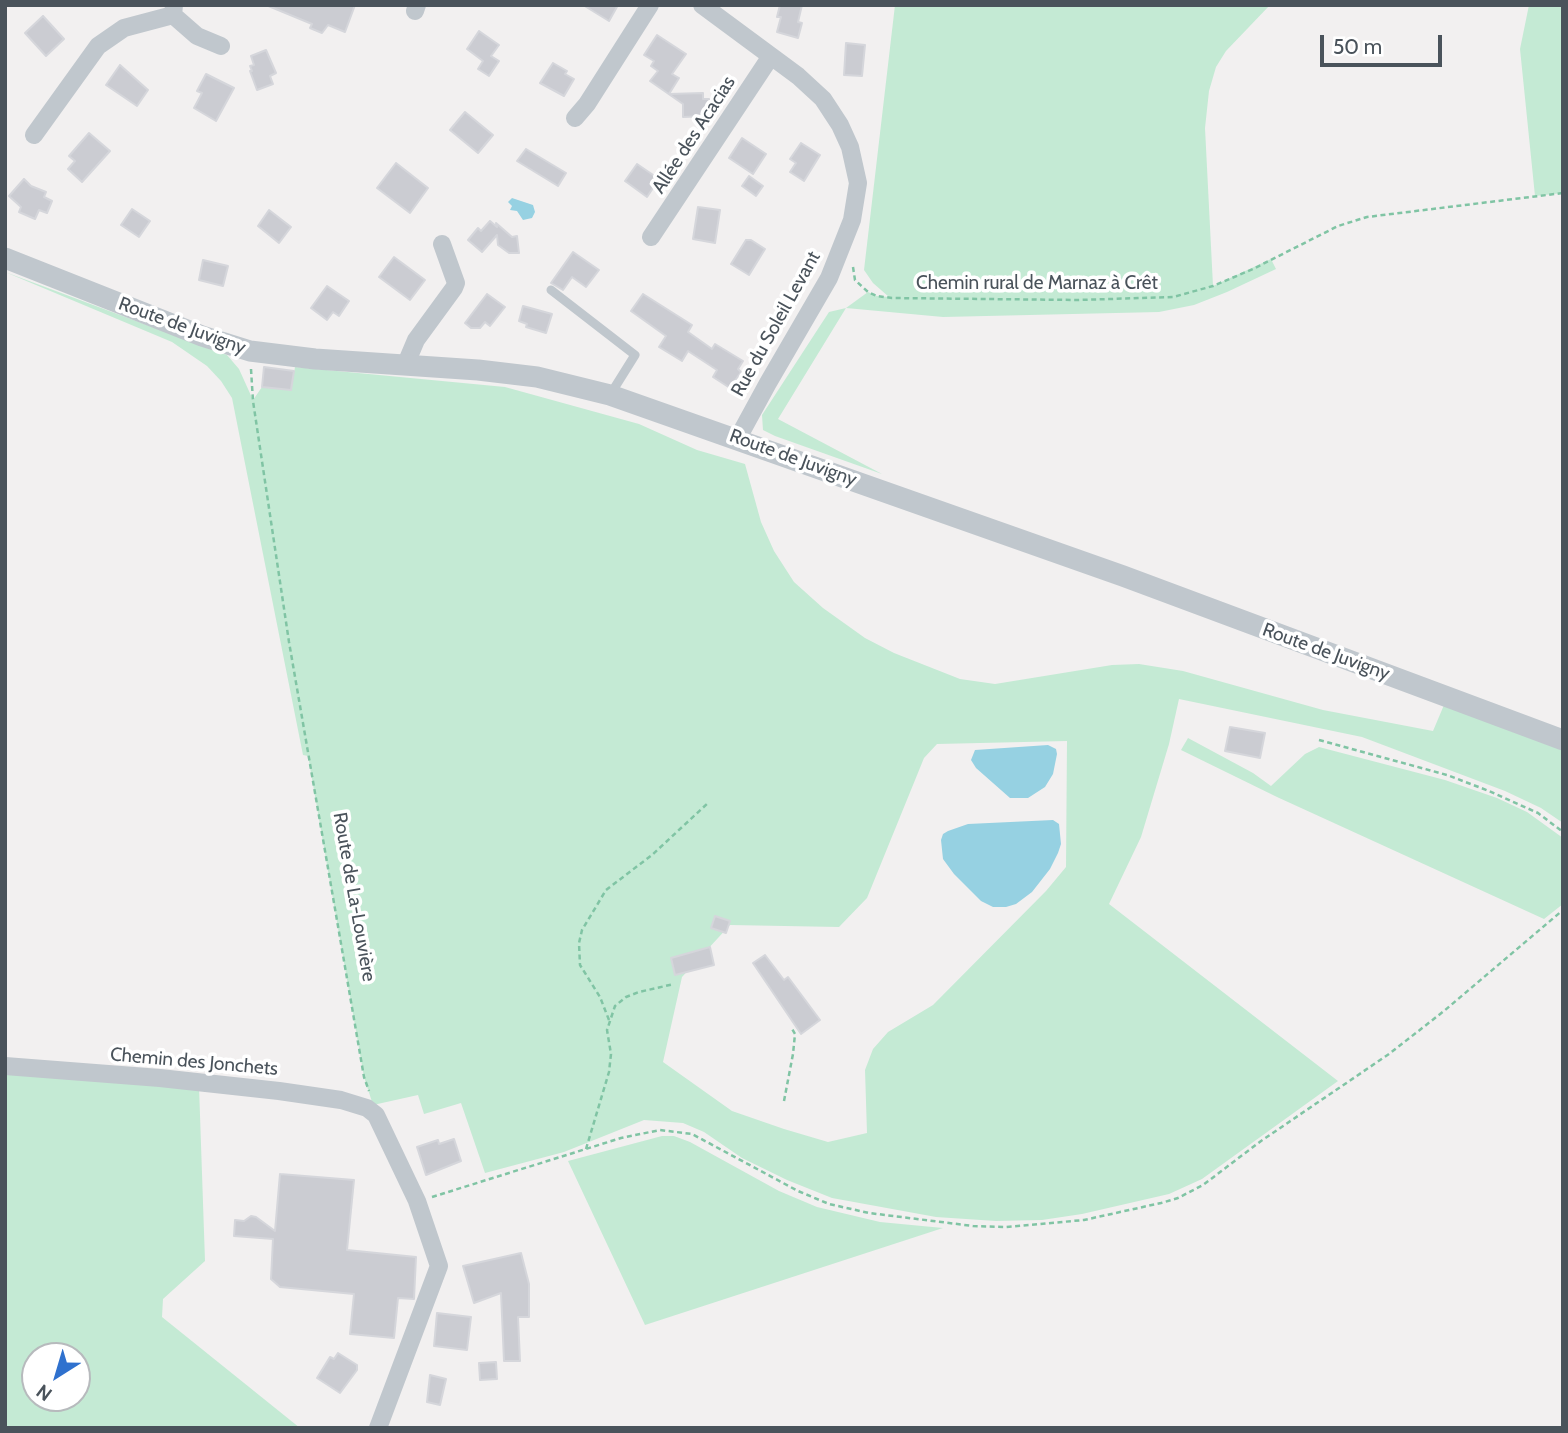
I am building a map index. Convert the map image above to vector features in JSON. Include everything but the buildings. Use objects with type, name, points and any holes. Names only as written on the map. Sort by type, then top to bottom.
[{"type":"street","points":[[575,118],[587,104],[650,5]]},
{"type":"street","name":"Rue du Soleil Levant","points":[[702,5],[814,90],[832,111],[854,157],[858,183],[858,195],[847,234],[829,278],[738,438]]},
{"type":"street","points":[[34,135],[93,51],[106,38],[124,28],[173,10],[197,36],[221,46]]},
{"type":"street","name":"Allée des Acacias","points":[[651,237],[771,56]]},
{"type":"street","points":[[405,366],[416,340],[456,283],[442,244]]},
{"type":"street","name":"Route de Juvigny","points":[[5,258],[202,336],[250,351],[537,377],[611,395],[1123,576],[1563,740]]},
{"type":"street","name":"Chemin des Jonchets","points":[[5,1066],[160,1078],[279,1091],[341,1100],[367,1108],[376,1115]]},
{"type":"street","points":[[376,1115],[417,1202],[439,1266],[378,1428]]},
{"type":"lane","points":[[551,290],[635,355],[611,395]]},
{"type":"path","name":"Chemin rural de Marnaz à Crêt","points":[[853,261],[852,272],[855,279],[867,292],[877,296],[1059,300],[1173,296],[1213,286],[1253,269],[1315,236],[1367,217],[1563,193]]},
{"type":"path","name":"Route de La-Louvière","points":[[250,351],[253,401],[289,642],[364,1077],[376,1115]]},
{"type":"path","points":[[1319,740],[1436,772],[1478,787],[1538,813],[1563,832]]},
{"type":"path","points":[[609,1020],[600,997],[580,965],[579,943],[586,923],[606,890],[652,855],[708,803]]},
{"type":"path","points":[[417,1202],[644,1131],[682,1131],[773,1180],[829,1203],[869,1213],[973,1226],[1042,1225],[1084,1220],[1161,1203],[1178,1198],[1203,1185],[1261,1141],[1389,1054],[1563,910]]},
{"type":"path","points":[[586,1149],[609,1072],[611,1055],[607,1030],[615,1006],[626,997],[674,984]]},
{"type":"path","points":[[784,1101],[795,1034],[791,1027]]},
{"type":"green space","points":[[895,5],[1270,5],[1226,51],[1216,67],[1209,91],[1205,128],[1213,286],[1271,259],[1276,269],[1194,305],[1159,312],[943,317],[846,308],[868,292],[889,297],[873,283],[864,270]]},
{"type":"green space","points":[[1529,5],[1563,5],[1563,193],[1535,196],[1520,49]]},
{"type":"green space","points":[[5,272],[227,355],[239,369],[253,400],[262,387],[291,390],[295,367],[505,387],[639,424],[697,450],[745,464],[761,522],[774,551],[794,582],[823,608],[865,638],[894,653],[960,679],[995,684],[1112,665],[1139,664],[1183,671],[1323,710],[1433,731],[1444,705],[1563,749],[1563,823],[1541,808],[1505,791],[1362,737],[1179,699],[1169,744],[1141,837],[1109,904],[1338,1081],[1202,1179],[1169,1194],[1082,1214],[1042,1220],[996,1221],[936,1217],[832,1198],[742,1158],[704,1132],[683,1123],[644,1120],[564,1152],[485,1173],[461,1103],[424,1114],[418,1095],[373,1105],[364,1077],[308,756],[303,755],[232,398],[207,366],[172,342]],"holes":[[[1067,741],[1066,867],[1046,891],[933,1005],[888,1032],[873,1049],[865,1070],[867,1133],[828,1142],[732,1111],[663,1062],[682,977],[730,925],[839,927],[867,898],[924,758],[937,744]]]},
{"type":"green space","points":[[846,308],[778,419],[882,474],[763,430],[762,415],[829,312]]},
{"type":"green space","points":[[1188,738],[1253,773],[1271,786],[1305,754],[1319,747],[1445,780],[1497,798],[1527,812],[1563,838],[1563,904],[1544,919],[1181,750]]},
{"type":"green space","points":[[5,1073],[199,1086],[205,1261],[163,1299],[162,1317],[300,1428],[5,1428]]},
{"type":"green space","points":[[662,1136],[674,1136],[690,1142],[779,1191],[817,1207],[880,1222],[943,1228],[645,1325],[568,1161]]},
{"type":"water","points":[[512,198],[533,205],[535,212],[532,218],[523,220],[517,211],[510,210],[512,206],[508,202]]},
{"type":"water","points":[[1048,745],[1056,749],[1057,754],[1053,774],[1045,787],[1028,798],[1010,798],[976,768],[971,760],[975,750]]},
{"type":"water","points":[[1053,820],[1059,824],[1061,844],[1058,853],[1050,869],[1032,892],[1016,904],[993,907],[981,901],[943,859],[941,840],[943,834],[948,831],[968,824]]}]
